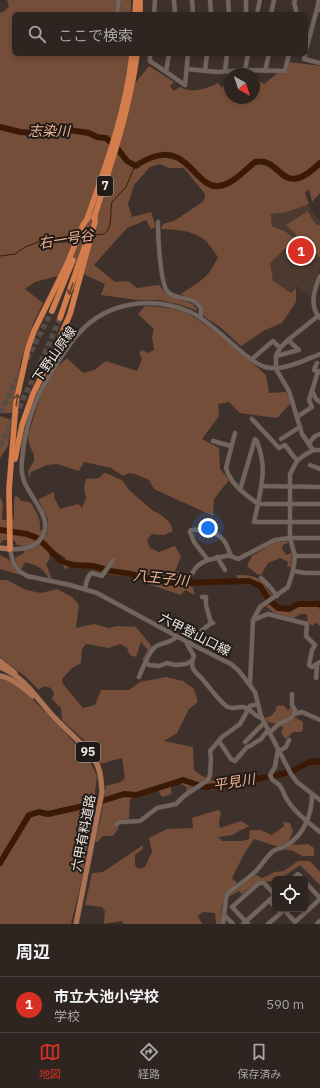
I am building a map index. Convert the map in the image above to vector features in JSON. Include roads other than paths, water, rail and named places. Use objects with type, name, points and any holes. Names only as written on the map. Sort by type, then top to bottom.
[{"type":"highway","points":[[135,12],[136,0]]},
{"type":"highway","points":[[140,0],[140,12]]},
{"type":"highway","name":"7","points":[[60,318],[102,196],[126,112],[133,63],[132,56]]},
{"type":"highway","name":"7","points":[[52,312],[89,216],[113,143],[133,63],[136,56]]},
{"type":"highway","points":[[9,489],[17,445],[26,412],[70,314],[87,255],[95,222],[95,215]]},
{"type":"highway","points":[[10,550],[9,489],[18,388],[34,331],[67,264],[83,225],[89,216]]},
{"type":"main road","points":[[0,548],[10,550]]},
{"type":"main road","name":"95","points":[[0,661],[8,666],[24,682]]},
{"type":"main road","name":"六甲有料道路","points":[[0,668],[7,670],[24,682],[44,706],[94,759],[100,770],[102,792],[76,924]]},
{"type":"main road","name":"95","points":[[0,676],[6,677],[13,681],[44,706]]},
{"type":"street","points":[[117,12],[120,0]]},
{"type":"street","points":[[154,12],[155,0]]},
{"type":"street","points":[[174,0],[175,12]]},
{"type":"street","points":[[192,0],[193,12]]},
{"type":"street","points":[[210,0],[210,12]]},
{"type":"street","points":[[228,0],[229,12]]},
{"type":"street","points":[[246,0],[246,12]]},
{"type":"street","points":[[257,12],[260,0]]},
{"type":"street","points":[[271,12],[274,0]]},
{"type":"street","points":[[295,0],[294,2],[296,12]]},
{"type":"street","points":[[308,43],[318,10],[319,0]]},
{"type":"street","points":[[150,56],[150,61],[185,85],[188,56]]},
{"type":"street","points":[[166,72],[169,56]]},
{"type":"street","points":[[205,71],[207,56]]},
{"type":"street","points":[[225,68],[227,56]]},
{"type":"street","points":[[245,68],[248,56]]},
{"type":"street","points":[[265,71],[269,56]]},
{"type":"street","points":[[260,71],[285,71],[289,56]]},
{"type":"street","points":[[305,56],[304,59],[320,64]]},
{"type":"street","points":[[187,69],[224,72]]},
{"type":"street","points":[[158,222],[163,284],[168,292],[178,298],[195,302],[201,308],[201,318]]},
{"type":"street","points":[[313,450],[302,434],[289,391],[276,368],[276,356],[280,348],[288,340],[319,317],[313,306],[320,276]]},
{"type":"street","name":"下野山原線","points":[[10,550],[23,550],[30,548],[38,542],[45,530],[46,525],[39,508],[29,493],[21,471],[27,427],[41,389],[68,346],[79,332],[95,319],[110,310],[129,304],[148,302],[170,305],[192,312],[252,359],[261,365],[276,368]]},
{"type":"street","points":[[276,356],[298,350],[288,340]]},
{"type":"street","points":[[252,359],[273,342],[280,348]]},
{"type":"street","points":[[276,368],[320,354]]},
{"type":"street","points":[[297,417],[312,407],[309,400],[319,372],[314,370],[317,363]]},
{"type":"street","points":[[312,391],[316,399],[320,402]]},
{"type":"street","points":[[252,419],[278,448],[285,445],[298,460]]},
{"type":"street","points":[[281,439],[300,426]]},
{"type":"street","points":[[235,433],[226,468],[233,482],[240,490],[258,504],[320,504]]},
{"type":"street","points":[[309,443],[315,436],[320,434]]},
{"type":"street","points":[[240,490],[254,440],[257,441],[263,458],[264,472],[254,522],[320,522]]},
{"type":"street","points":[[213,441],[231,446]]},
{"type":"street","points":[[250,684],[253,620],[260,607],[275,598],[288,587],[293,571],[295,556],[290,538],[290,474],[298,460],[303,456],[313,450],[320,450]]},
{"type":"street","points":[[310,465],[320,469]]},
{"type":"street","points":[[261,486],[320,487]]},
{"type":"street","points":[[208,560],[194,542],[190,531],[198,529],[210,530],[222,538],[226,543],[231,556]]},
{"type":"street","points":[[191,575],[196,566],[201,562],[217,557],[231,556],[238,559],[275,540],[290,538],[320,538]]},
{"type":"street","name":"六甲登山口線","points":[[10,550],[16,567],[27,576],[97,593],[176,637],[231,664],[239,671],[255,692],[264,723],[290,772],[297,782],[320,800]]},
{"type":"street","points":[[295,556],[320,556]]},
{"type":"street","points":[[217,557],[225,570]]},
{"type":"street","points":[[85,589],[90,574],[92,573],[102,576],[113,560]]},
{"type":"street","points":[[293,571],[320,573]]},
{"type":"street","points":[[261,578],[270,587],[275,598]]},
{"type":"street","points":[[202,597],[206,597],[206,605],[212,623],[194,637],[189,643],[194,656],[192,661],[193,669],[204,680],[218,699],[228,707],[240,706],[249,709],[258,717],[262,718]]},
{"type":"street","points":[[253,620],[268,614],[307,624],[306,636],[315,645],[308,665],[312,667],[318,665],[316,678]]},
{"type":"street","points":[[139,677],[154,648],[173,640],[176,637]]},
{"type":"street","points":[[146,662],[149,665],[159,666],[167,663],[175,665],[186,664],[192,661]]},
{"type":"street","points":[[219,741],[231,759],[235,761],[247,747],[269,731],[276,729],[279,724],[292,718],[295,710],[292,705],[292,694]]},
{"type":"street","points":[[116,824],[120,822],[140,821],[157,808],[176,804],[184,796],[208,780],[210,775],[210,751],[219,741],[240,724],[250,706],[258,704]]},
{"type":"street","points":[[294,714],[302,712],[320,720]]},
{"type":"street","points":[[245,742],[253,737],[264,723]]},
{"type":"street","points":[[289,740],[286,747],[279,750],[271,777],[275,783],[279,784],[292,806],[320,832]]},
{"type":"street","points":[[223,924],[228,893],[255,871],[271,852],[275,849],[281,849],[294,840],[310,814],[312,795]]},
{"type":"street","points":[[272,892],[264,883],[258,884],[232,907],[245,923],[272,898]]},
{"type":"street","points":[[308,910],[320,898],[310,886]]},
{"type":"street","points":[[269,900],[272,903]]},
{"type":"street","points":[[268,924],[281,913],[280,912]]},
{"type":"street","points":[[286,912],[295,922],[305,912]]},
{"type":"street","points":[[224,915],[233,924]]},
{"type":"street","points":[[317,924],[320,921]]},
{"type":"waterway","points":[[260,12],[263,0]]},
{"type":"waterway","name":"志染川","points":[[0,127],[20,132],[32,133],[55,128],[89,133],[97,137],[106,138],[117,148],[127,161],[136,166],[153,157],[165,155],[175,156],[183,161],[204,181],[211,185],[219,186],[234,180],[255,162],[264,162],[271,165],[289,178],[297,178],[307,174],[320,163]]},
{"type":"waterway","name":"右一号谷","points":[[95,234],[101,235],[106,233],[110,224],[112,202],[126,187],[136,166]]},
{"type":"waterway","name":"右一号谷","points":[[81,235],[90,233]]},
{"type":"waterway","name":"右一号谷","points":[[0,256],[15,254],[25,247],[38,242],[66,242],[75,238]]},
{"type":"waterway","name":"八王子川","points":[[0,530],[27,534],[37,538],[61,561],[73,565],[93,566],[174,583],[249,581],[260,586],[270,601],[278,608],[289,609],[298,604],[320,604]]},
{"type":"waterway","name":"平見川","points":[[102,801],[124,794],[136,795],[183,780],[204,787],[217,786],[278,775],[293,771],[307,763],[316,761],[320,762]]},
{"type":"waterway","name":"平見川","points":[[0,863],[29,815],[39,812],[48,814],[97,803]]},
{"type":"tunnel","points":[[27,359],[52,311]]},
{"type":"tunnel","points":[[0,446],[39,367],[60,318]]},
{"type":"tunnel","points":[[0,413],[22,369]]},
{"type":"place","name":"市立大池小学校","points":[[301,251]]}]
